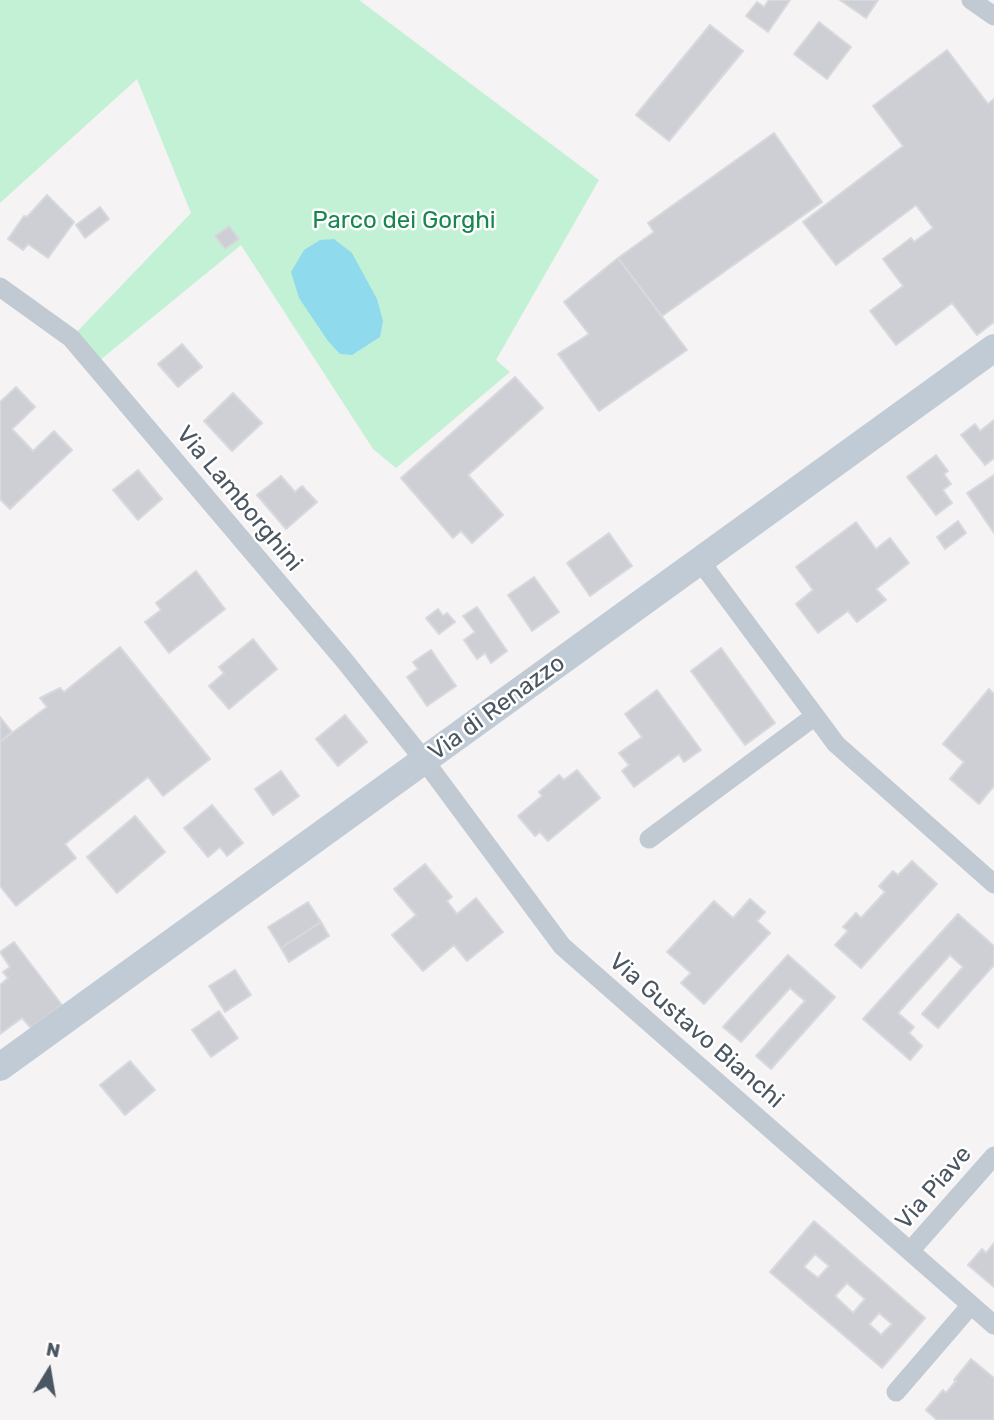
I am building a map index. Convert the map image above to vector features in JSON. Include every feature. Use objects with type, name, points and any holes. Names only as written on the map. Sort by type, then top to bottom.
[{"type":"street","points":[[971,0],[994,16]]},
{"type":"street","name":"Via Lamborghini","points":[[0,287],[71,338],[344,660],[424,760]]},
{"type":"street","name":"Via di Renazzo","points":[[0,1067],[994,348]]},
{"type":"street","points":[[700,561],[851,760],[994,884]]},
{"type":"street","points":[[649,839],[815,716]]},
{"type":"street","name":"Via Gustavo Bianchi","points":[[424,760],[562,946],[994,1325]]},
{"type":"street","name":"Via Piave","points":[[910,1251],[994,1156]]},
{"type":"street","points":[[896,1392],[971,1305]]},
{"type":"green space","name":"Parco dei Gorghi","points":[[0,0],[359,0],[599,180],[496,360],[510,372],[396,468],[373,449],[241,245],[94,365],[71,338],[191,213],[137,79],[0,203]]},
{"type":"water","points":[[334,239],[352,253],[377,299],[383,321],[380,337],[352,355],[340,354],[328,341],[299,298],[291,272],[304,250],[320,240]]},
{"type":"building","points":[[769,0],[790,0],[768,32],[746,16],[757,2],[764,7]]},
{"type":"building","points":[[840,0],[878,0],[866,18]]},
{"type":"building","points":[[819,22],[851,47],[827,79],[794,54]]},
{"type":"building","points":[[710,25],[743,51],[669,141],[636,115]]},
{"type":"building","points":[[947,50],[988,104],[994,99],[994,322],[977,335],[952,303],[896,345],[870,311],[903,286],[883,259],[911,238],[914,242],[933,228],[916,205],[836,265],[803,222],[903,146],[873,106]]},
{"type":"building","points":[[774,133],[822,202],[662,316],[618,258],[654,232],[648,223]]},
{"type":"building","points":[[47,195],[74,222],[48,258],[28,244],[23,250],[8,239],[24,216],[27,217]]},
{"type":"building","points":[[100,207],[109,219],[85,238],[76,225]]},
{"type":"building","points":[[229,226],[239,239],[225,249],[215,236]]},
{"type":"building","points":[[618,258],[687,350],[599,411],[558,354],[589,334],[564,302]]},
{"type":"building","points":[[182,344],[202,367],[178,387],[158,364]]},
{"type":"building","points":[[515,377],[543,408],[468,475],[503,515],[472,543],[461,531],[453,538],[401,478]]},
{"type":"building","points":[[16,387],[35,407],[12,429],[33,451],[54,431],[72,450],[10,509],[0,499],[0,402]]},
{"type":"building","points":[[233,393],[262,423],[232,451],[204,421]]},
{"type":"building","points":[[994,420],[994,458],[985,465],[961,435],[975,424],[980,431]]},
{"type":"building","points":[[936,455],[948,471],[944,474],[951,484],[943,490],[952,503],[936,515],[907,477]]},
{"type":"building","points":[[138,470],[162,499],[138,520],[113,490]]},
{"type":"building","points":[[994,475],[994,533],[967,493]]},
{"type":"building","points":[[281,476],[295,492],[302,486],[317,502],[286,529],[257,495]]},
{"type":"building","points":[[958,521],[966,533],[945,549],[937,537]]},
{"type":"building","points":[[856,522],[876,549],[890,538],[909,563],[876,589],[886,600],[857,622],[848,611],[818,633],[796,604],[813,590],[796,567]]},
{"type":"building","points":[[609,533],[632,566],[590,596],[567,563]]},
{"type":"building","points":[[196,571],[225,609],[169,653],[145,622],[161,610],[156,603]]},
{"type":"building","points":[[534,577],[559,612],[532,631],[508,595]]},
{"type":"building","points":[[477,607],[507,651],[491,663],[485,653],[477,659],[464,640],[475,632],[463,616]]},
{"type":"building","points":[[438,609],[443,616],[447,613],[455,622],[439,634],[426,618]]},
{"type":"building","points":[[253,639],[277,669],[229,709],[209,686],[224,673],[219,667]]},
{"type":"building","points":[[120,647],[210,759],[163,796],[148,777],[65,844],[76,858],[16,906],[0,886],[0,742],[47,707],[40,698],[60,688],[64,692]]},
{"type":"building","points":[[721,648],[775,723],[745,745],[691,671]]},
{"type":"building","points":[[431,650],[456,686],[427,706],[407,677],[418,669],[413,662]]},
{"type":"building","points":[[989,689],[994,694],[994,786],[979,804],[950,779],[964,762],[943,744]]},
{"type":"building","points":[[657,690],[701,750],[684,762],[679,754],[634,787],[622,771],[629,765],[619,753],[642,737],[625,714]]},
{"type":"building","points":[[345,715],[367,742],[338,766],[316,739]]},
{"type":"building","points":[[0,717],[12,732],[0,742]]},
{"type":"building","points":[[577,770],[600,798],[548,841],[540,832],[535,836],[518,816],[542,796],[539,792],[559,775],[564,780]]},
{"type":"building","points":[[281,771],[299,796],[273,815],[255,789]]},
{"type":"building","points":[[212,805],[243,843],[227,856],[220,847],[208,857],[184,828]]},
{"type":"building","points":[[135,816],[165,852],[117,893],[87,857]]},
{"type":"building","points":[[912,861],[937,884],[861,968],[835,945],[848,931],[843,927],[856,913],[861,918],[885,892],[879,886],[893,871],[898,875]]},
{"type":"building","points":[[425,864],[452,897],[447,901],[457,914],[476,898],[503,932],[467,961],[454,945],[423,971],[392,935],[416,915],[394,889]]},
{"type":"building","points":[[750,899],[765,912],[757,921],[770,933],[704,1004],[681,983],[691,973],[667,952],[714,901],[733,918]]},
{"type":"building","points":[[308,902],[321,922],[281,948],[268,927]]},
{"type":"building","points":[[958,914],[994,946],[994,965],[938,1028],[922,1014],[963,967],[950,955],[898,1013],[914,1027],[909,1033],[922,1046],[910,1060],[863,1019]]},
{"type":"building","points":[[321,922],[329,936],[289,962],[281,948]]},
{"type":"building","points":[[14,942],[62,1005],[31,1028],[22,1018],[0,1034],[0,985],[8,978],[3,972],[10,967],[0,952]]},
{"type":"building","points":[[788,955],[835,997],[771,1069],[756,1056],[805,1001],[790,988],[741,1042],[723,1027]]},
{"type":"building","points":[[235,970],[251,995],[225,1012],[209,986]]},
{"type":"building","points":[[219,1011],[238,1038],[211,1057],[192,1030]]},
{"type":"building","points":[[130,1061],[155,1090],[125,1115],[100,1085]]},
{"type":"building","points":[[814,1221],[925,1318],[882,1368],[770,1272]],"holes":[[[815,1254],[829,1266],[818,1278],[804,1267]],[[847,1283],[865,1299],[853,1313],[835,1296]],[[879,1313],[892,1324],[881,1335],[869,1324]]]},
{"type":"building","points":[[994,1243],[994,1287],[968,1265],[982,1249],[986,1253]]},
{"type":"building","points":[[971,1359],[994,1378],[994,1420],[937,1420],[926,1410],[943,1390],[946,1393]]}]
